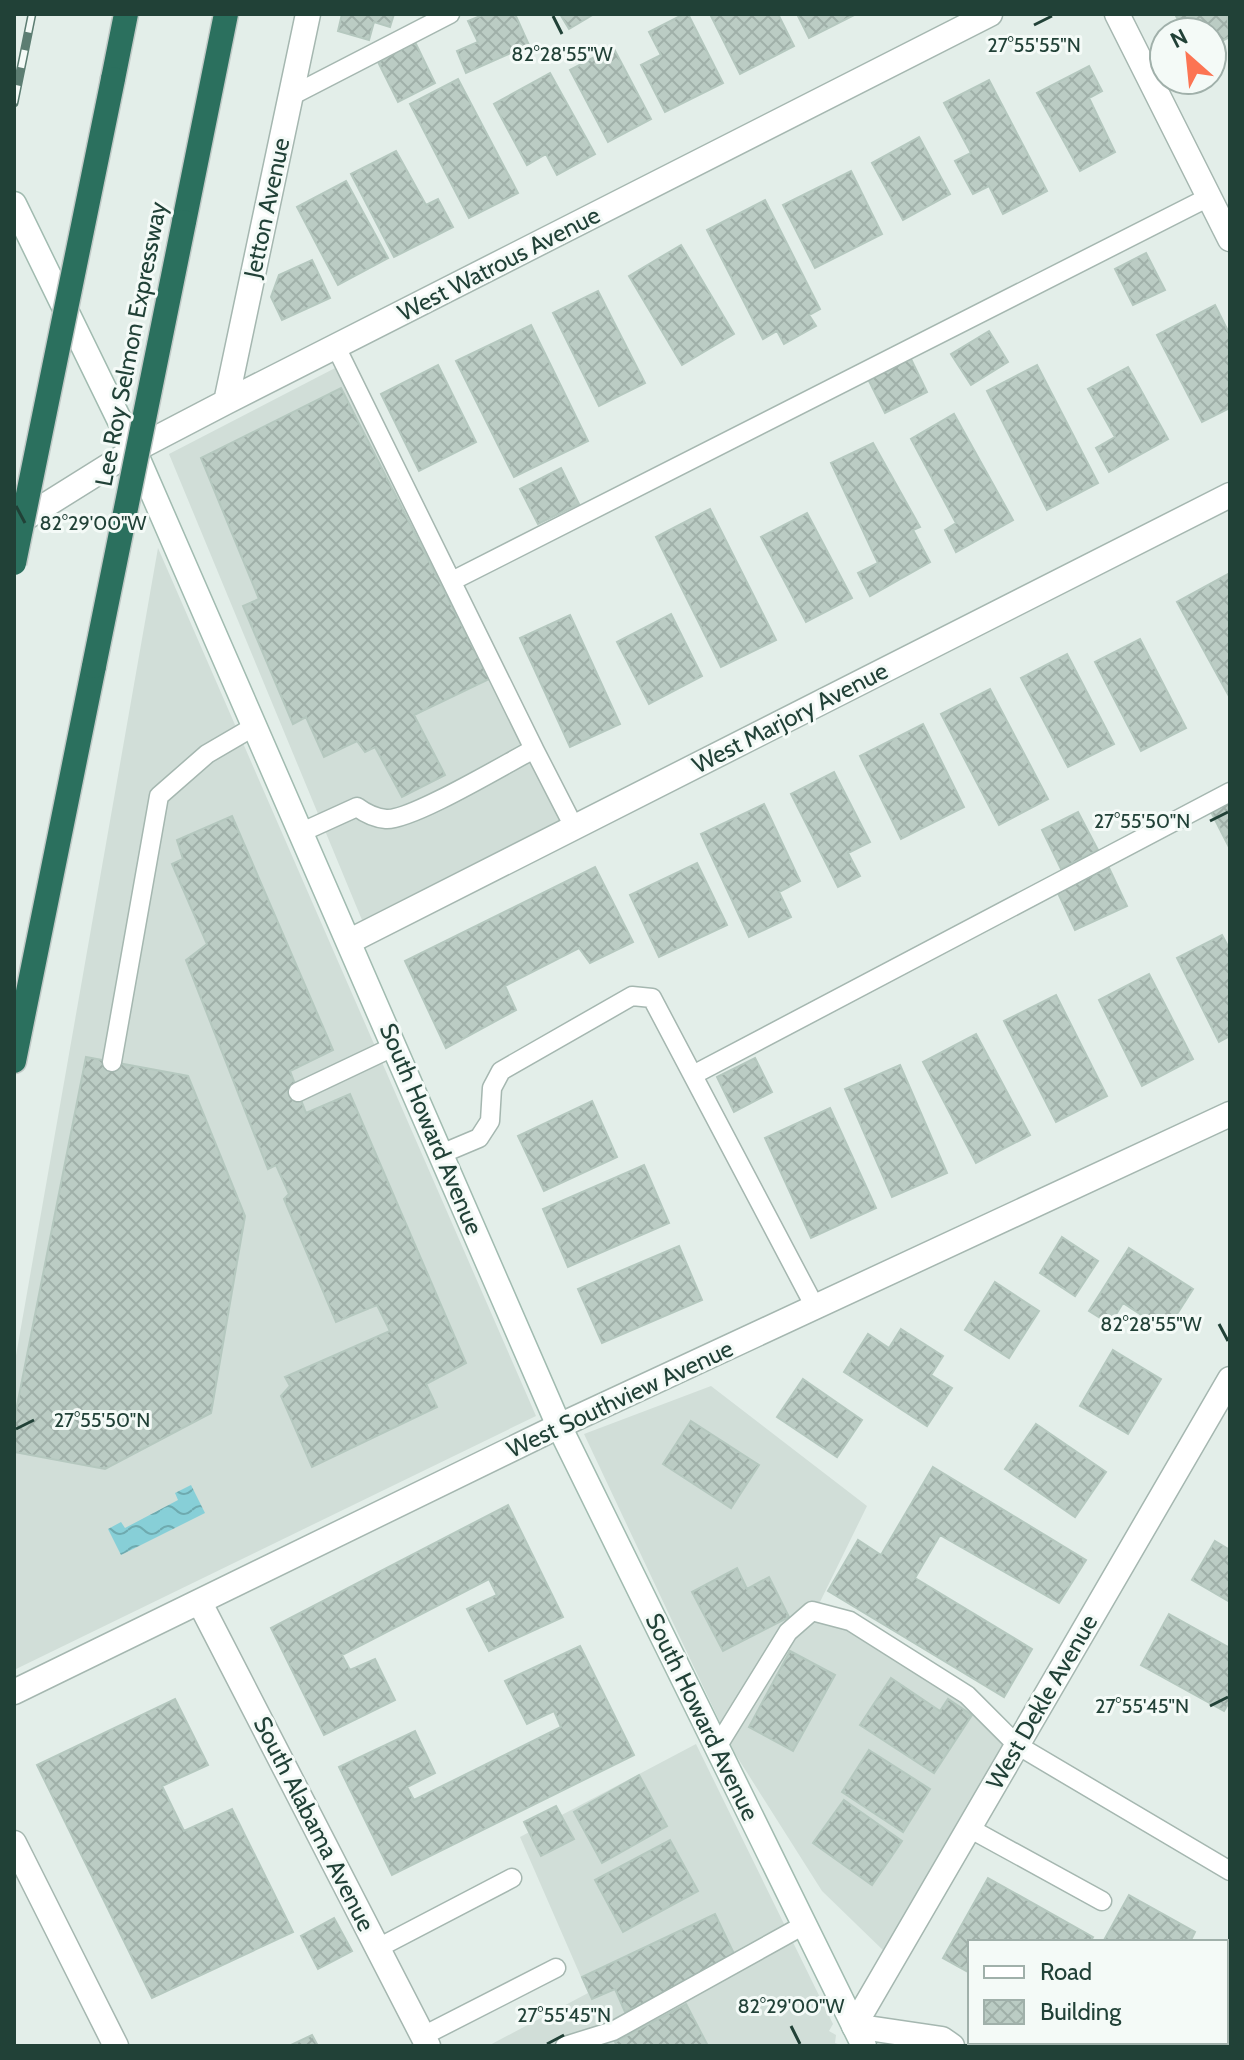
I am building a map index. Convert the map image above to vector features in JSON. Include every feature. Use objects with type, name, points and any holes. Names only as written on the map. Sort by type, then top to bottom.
[{"type":"highway","points":[[14,563],[126,14]]},
{"type":"highway","name":"Lee Roy Selmon Expressway","points":[[14,1061],[226,14]]},
{"type":"street","name":"Jetton Avenue","points":[[226,402],[308,14]]},
{"type":"street","name":"West Watrous Avenue","points":[[14,525],[134,450],[990,14]]},
{"type":"street","points":[[1117,14],[1230,239]]},
{"type":"street","name":"South Howard Avenue","points":[[14,204],[134,450],[559,1426],[859,2036]]},
{"type":"street","name":"West Marjory Avenue","points":[[350,941],[1230,495]]},
{"type":"street","name":"West Southview Avenue","points":[[14,1692],[559,1426],[1230,1114]]},
{"type":"street","name":"West Dekle Avenue","points":[[859,2036],[969,1828],[1230,1379]]},
{"type":"street","name":"South Alabama Avenue","points":[[200,1603],[425,2041]]},
{"type":"street","points":[[14,1843],[116,2046]]},
{"type":"street","points":[[859,2036],[942,2039],[952,2046]]},
{"type":"lane","points":[[291,96],[450,14]]},
{"type":"lane","points":[[452,581],[1209,197]]},
{"type":"lane","points":[[336,347],[574,827]]},
{"type":"lane","points":[[112,1062],[159,796],[207,754],[255,726]]},
{"type":"lane","points":[[302,832],[357,807],[388,819],[414,811],[534,749]]},
{"type":"lane","points":[[693,1075],[1230,792]]},
{"type":"lane","points":[[441,1154],[479,1138],[490,1121],[492,1088],[501,1071],[632,996],[652,998],[815,1307]]},
{"type":"lane","points":[[298,1092],[395,1046]]},
{"type":"lane","points":[[717,1747],[788,1632],[812,1611],[850,1621],[967,1695],[1017,1745],[1230,1871]]},
{"type":"lane","points":[[969,1828],[1102,1901]]},
{"type":"lane","points":[[378,1948],[512,1878]]},
{"type":"lane","points":[[565,2046],[590,2042],[613,2031],[804,1925]]},
{"type":"lane","points":[[425,2041],[556,1968]]},
{"type":"shaded area","points":[[339,366],[562,819],[362,920],[169,454]]},
{"type":"shaded area","points":[[158,548],[536,1416],[14,1670],[14,1367]]},
{"type":"shaded area","points":[[711,1386],[867,1506],[819,1604],[1015,1730],[888,1955],[822,1891],[734,1752],[584,1434]]},
{"type":"shaded area","points":[[696,1744],[833,2024],[829,2031],[836,2035],[835,2043],[844,2046],[488,2046],[588,1993],[520,1837]]},
{"type":"water","points":[[191,1485],[205,1513],[121,1555],[108,1529],[121,1522],[125,1528],[178,1500],[175,1493]]},
{"type":"building","points":[[342,14],[394,14],[390,27],[374,22],[369,40],[338,31]]},
{"type":"building","points":[[485,14],[515,14],[529,45],[466,73],[457,51],[478,42],[468,21]]},
{"type":"building","points":[[560,14],[594,14],[569,29]]},
{"type":"building","points":[[688,14],[723,83],[665,112],[641,65],[661,55],[649,32]]},
{"type":"building","points":[[710,14],[778,14],[794,46],[740,74]]},
{"type":"building","points":[[797,14],[856,14],[809,38]]},
{"type":"building","points":[[1175,14],[1227,16],[1176,16]]},
{"type":"building","points":[[415,42],[435,83],[398,102],[378,62]]},
{"type":"building","points":[[613,47],[651,119],[608,142],[570,70]]},
{"type":"building","points":[[1089,66],[1102,91],[1089,98],[1115,152],[1080,171],[1037,93]]},
{"type":"building","points":[[550,73],[595,154],[557,175],[546,154],[527,165],[494,104]]},
{"type":"building","points":[[458,79],[518,193],[469,218],[410,104]]},
{"type":"building","points":[[989,80],[1047,191],[1003,214],[989,186],[973,194],[955,161],[971,153],[944,103]]},
{"type":"building","points":[[919,137],[950,194],[903,220],[872,163]]},
{"type":"building","points":[[396,151],[426,205],[438,199],[453,227],[394,257],[351,174]]},
{"type":"building","points":[[851,171],[882,234],[815,268],[783,205]]},
{"type":"building","points":[[346,181],[388,258],[338,285],[297,207]]},
{"type":"building","points":[[765,200],[820,309],[809,315],[816,326],[784,344],[777,331],[763,339],[707,230]]},
{"type":"building","points":[[681,245],[734,334],[682,365],[629,276]]},
{"type":"building","points":[[1146,253],[1165,290],[1133,305],[1115,269]]},
{"type":"building","points":[[312,260],[330,298],[282,320],[271,297],[279,275]]},
{"type":"building","points":[[598,291],[645,383],[599,406],[553,313]]},
{"type":"building","points":[[1215,305],[1230,335],[1230,408],[1202,422],[1157,335]]},
{"type":"building","points":[[531,325],[588,441],[514,477],[456,361]]},
{"type":"building","points":[[989,331],[1008,362],[971,385],[951,354]]},
{"type":"building","points":[[909,355],[927,392],[885,413],[867,377]]},
{"type":"building","points":[[438,365],[476,442],[419,471],[381,394]]},
{"type":"building","points":[[1037,365],[1098,483],[1047,510],[987,391]]},
{"type":"building","points":[[1128,367],[1168,439],[1109,472],[1096,448],[1115,437],[1088,389]]},
{"type":"building","points":[[341,388],[489,679],[414,715],[445,775],[402,797],[375,747],[365,752],[357,741],[324,757],[306,717],[293,724],[243,606],[259,599],[201,458]]},
{"type":"building","points":[[954,414],[1013,520],[956,552],[945,530],[956,523],[911,439]]},
{"type":"building","points":[[873,443],[920,527],[913,530],[930,562],[870,596],[858,573],[878,563],[831,463]]},
{"type":"building","points":[[561,468],[579,504],[538,524],[520,489]]},
{"type":"building","points":[[710,509],[776,640],[721,667],[656,537]]},
{"type":"building","points":[[807,513],[852,598],[806,622],[761,537]]},
{"type":"building","points":[[1230,573],[1230,698],[1177,602]]},
{"type":"building","points":[[671,614],[702,676],[649,704],[617,642]]},
{"type":"building","points":[[570,615],[620,724],[570,747],[520,638]]},
{"type":"building","points":[[1140,639],[1186,728],[1141,751],[1095,662]]},
{"type":"building","points":[[1067,654],[1114,744],[1068,767],[1021,678]]},
{"type":"building","points":[[990,689],[1048,799],[999,825],[941,714]]},
{"type":"building","points":[[923,724],[964,807],[901,839],[860,756]]},
{"type":"building","points":[[834,772],[870,842],[848,853],[860,876],[838,887],[791,794]]},
{"type":"building","points":[[1230,802],[1230,849],[1211,812]]},
{"type":"building","points":[[764,804],[800,881],[779,892],[791,917],[749,937],[701,834]]},
{"type":"building","points":[[1078,812],[1098,850],[1061,869],[1042,830]]},
{"type":"building","points":[[232,816],[333,1050],[290,1071],[306,1113],[350,1094],[466,1363],[426,1384],[437,1407],[312,1467],[281,1396],[290,1386],[285,1377],[390,1331],[377,1305],[336,1322],[284,1199],[289,1194],[276,1165],[268,1169],[186,960],[207,944],[172,864],[183,859],[177,840]]},
{"type":"building","points":[[697,863],[727,925],[659,957],[630,895]]},
{"type":"building","points":[[595,867],[633,942],[590,963],[579,948],[505,986],[516,1010],[446,1048],[405,961]]},
{"type":"building","points":[[1109,868],[1127,906],[1075,930],[1057,891]]},
{"type":"building","points":[[1222,935],[1230,950],[1230,1036],[1219,1042],[1177,958]]},
{"type":"building","points":[[1149,974],[1193,1059],[1142,1086],[1099,1000]]},
{"type":"building","points":[[1056,995],[1107,1096],[1056,1122],[1004,1021]]},
{"type":"building","points":[[976,1034],[1030,1135],[976,1163],[923,1062]]},
{"type":"building","points":[[86,1057],[188,1076],[245,1216],[211,1413],[105,1469],[14,1452],[14,1421]]},
{"type":"building","points":[[755,1058],[772,1092],[734,1112],[717,1077]]},
{"type":"building","points":[[900,1065],[947,1173],[892,1197],[845,1089]]},
{"type":"building","points":[[592,1101],[617,1157],[544,1191],[518,1136]]},
{"type":"building","points":[[830,1108],[876,1208],[811,1238],[765,1138]]},
{"type":"building","points":[[644,1165],[669,1223],[568,1267],[543,1209]]},
{"type":"building","points":[[1062,1237],[1098,1261],[1075,1296],[1040,1273]]},
{"type":"building","points":[[679,1246],[702,1300],[602,1343],[578,1289]]},
{"type":"building","points":[[1129,1248],[1193,1289],[1166,1331],[1123,1303],[1110,1324],[1089,1311]]},
{"type":"building","points":[[995,1282],[1039,1311],[1009,1358],[965,1330]]},
{"type":"building","points":[[901,1329],[943,1356],[931,1375],[952,1388],[927,1426],[844,1372],[868,1334],[889,1348]]},
{"type":"building","points":[[1113,1350],[1161,1379],[1128,1434],[1080,1406]]},
{"type":"building","points":[[803,1379],[862,1420],[837,1457],[777,1417]]},
{"type":"building","points":[[691,1421],[759,1465],[731,1508],[663,1464]]},
{"type":"building","points":[[1036,1424],[1106,1472],[1075,1517],[1005,1469]]},
{"type":"building","points":[[933,1467],[1086,1560],[1059,1603],[940,1535],[915,1578],[1032,1649],[1004,1697],[828,1591],[858,1540],[881,1555]]},
{"type":"building","points":[[508,1505],[563,1617],[489,1651],[467,1609],[497,1595],[489,1579],[342,1655],[350,1670],[375,1659],[395,1700],[324,1735],[271,1628]]},
{"type":"building","points":[[1215,1541],[1230,1550],[1230,1602],[1192,1580]]},
{"type":"building","points":[[737,1568],[747,1589],[769,1577],[789,1617],[723,1651],[692,1592]]},
{"type":"building","points":[[1169,1614],[1230,1648],[1230,1701],[1224,1711],[1141,1665]]},
{"type":"building","points":[[580,1646],[634,1755],[392,1875],[339,1767],[415,1731],[435,1773],[407,1787],[414,1800],[561,1727],[554,1711],[527,1724],[505,1681]]},
{"type":"building","points":[[790,1651],[835,1675],[793,1751],[749,1727]]},
{"type":"building","points":[[891,1678],[940,1711],[948,1699],[972,1715],[934,1773],[860,1725]]},
{"type":"building","points":[[175,1699],[208,1765],[162,1786],[184,1831],[232,1809],[293,1932],[152,1998],[37,1765]]},
{"type":"building","points":[[869,1750],[930,1789],[903,1832],[842,1792]]},
{"type":"building","points":[[639,1775],[667,1826],[602,1863],[574,1812]]},
{"type":"building","points":[[844,1800],[902,1841],[872,1885],[813,1843]]},
{"type":"building","points":[[556,1806],[574,1839],[541,1856],[524,1822]]},
{"type":"building","points":[[670,1840],[698,1891],[623,1932],[595,1880]]},
{"type":"building","points":[[988,1878],[1093,1937],[1091,1940],[968,1940],[968,1972],[943,1958]]},
{"type":"building","points":[[1129,1895],[1195,1932],[1191,1940],[1104,1940]]},
{"type":"building","points":[[715,1914],[737,1960],[625,2012],[615,1989],[592,1999],[582,1977]]},
{"type":"building","points":[[334,1918],[352,1951],[318,1969],[301,1936]]},
{"type":"building","points":[[686,2004],[708,2046],[617,2046],[615,2042]]},
{"type":"building","points":[[312,2035],[318,2046],[289,2046]]},
{"type":"railway","points":[[14,103],[32,14]]}]
